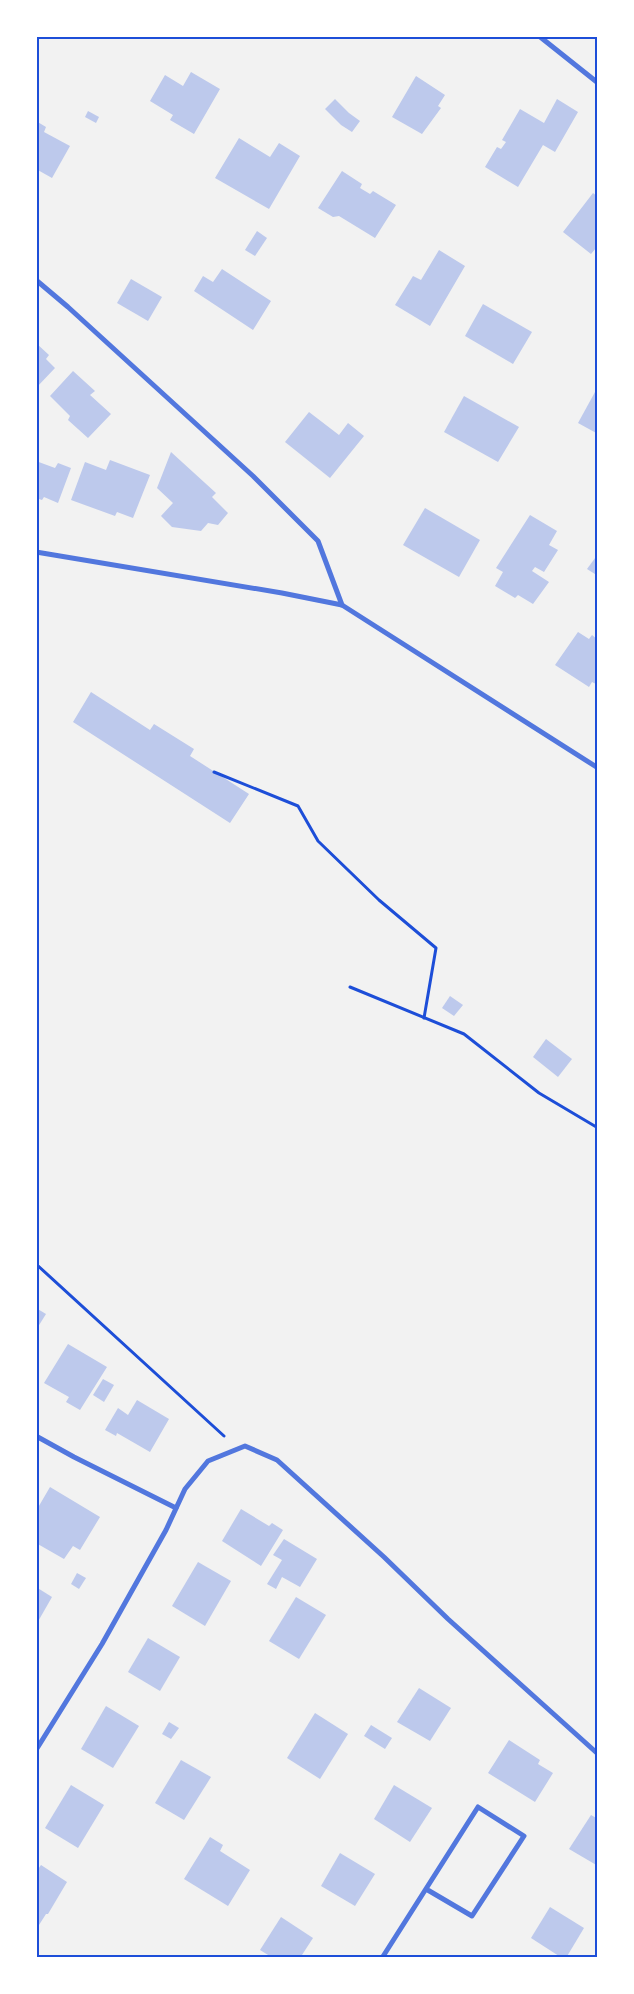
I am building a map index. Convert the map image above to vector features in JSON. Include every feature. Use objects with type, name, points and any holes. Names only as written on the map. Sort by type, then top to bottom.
[{"type":"street","points":[[540,36],[598,83]]},
{"type":"street","points":[[36,280],[253,476],[318,541],[342,605]]},
{"type":"street","points":[[36,552],[282,593],[342,605],[598,768]]},
{"type":"street","points":[[36,1436],[176,1508]]},
{"type":"street","points":[[36,1750],[102,1644],[176,1508],[184,1489],[208,1461],[245,1446],[277,1460],[384,1557],[448,1619],[598,1754]]},
{"type":"street","points":[[382,1958],[478,1807],[524,1836],[472,1916],[426,1889]]},
{"type":"path","points":[[214,772],[298,806],[318,841],[379,900],[436,948],[424,1018]]},
{"type":"path","points":[[350,987],[464,1034],[538,1093],[598,1128]]},
{"type":"path","points":[[36,1264],[238,1449]]},
{"type":"building","points":[[191,72],[220,89],[194,134],[170,120],[173,115],[150,101],[165,75],[183,86]]},
{"type":"building","points":[[416,76],[445,95],[438,106],[441,108],[422,134],[392,117]]},
{"type":"building","points":[[335,99],[360,121],[352,132],[341,125],[325,109]]},
{"type":"building","points":[[557,99],[578,112],[555,152],[543,145],[518,187],[485,167],[497,147],[501,149],[506,142],[502,140],[520,109],[544,123]]},
{"type":"building","points":[[88,111],[99,117],[96,123],[85,117]]},
{"type":"building","points":[[36,121],[46,127],[44,132],[70,146],[52,178],[36,169]]},
{"type":"building","points":[[239,138],[270,157],[279,143],[300,156],[269,209],[215,178]]},
{"type":"building","points":[[342,171],[362,184],[360,188],[370,194],[373,191],[396,205],[375,238],[339,216],[333,217],[318,208]]},
{"type":"building","points":[[593,193],[598,197],[598,249],[596,248],[591,254],[563,232]]},
{"type":"building","points":[[257,231],[267,238],[255,256],[245,250]]},
{"type":"building","points":[[439,250],[465,266],[430,326],[395,305],[413,276],[421,280]]},
{"type":"building","points":[[222,269],[271,301],[253,330],[194,291],[203,276],[213,282]]},
{"type":"building","points":[[131,279],[162,297],[148,321],[117,303]]},
{"type":"building","points":[[483,304],[532,332],[513,364],[465,336]]},
{"type":"building","points":[[36,343],[49,355],[46,359],[55,368],[36,388]]},
{"type":"building","points":[[73,371],[95,391],[90,395],[111,414],[88,438],[68,420],[70,416],[50,396]]},
{"type":"building","points":[[595,392],[598,394],[598,434],[578,423]]},
{"type":"building","points":[[464,396],[519,427],[498,462],[444,432]]},
{"type":"building","points":[[309,412],[339,435],[348,423],[364,436],[330,478],[285,442]]},
{"type":"building","points":[[171,452],[216,493],[212,497],[228,513],[218,525],[208,523],[201,531],[172,527],[161,516],[173,503],[157,488]]},
{"type":"building","points":[[110,460],[150,475],[133,518],[117,512],[115,516],[71,500],[85,462],[106,470]]},
{"type":"building","points":[[36,461],[55,468],[58,463],[71,468],[58,503],[44,497],[42,500],[36,498]]},
{"type":"building","points":[[425,508],[480,540],[459,577],[403,545]]},
{"type":"building","points":[[530,515],[557,531],[549,545],[558,550],[544,572],[535,567],[532,571],[549,582],[533,604],[518,595],[515,598],[495,586],[503,572],[496,568]]},
{"type":"building","points":[[598,554],[598,576],[587,569]]},
{"type":"building","points":[[578,632],[589,639],[592,635],[598,640],[598,685],[592,682],[589,687],[555,665]]},
{"type":"building","points":[[91,692],[150,730],[154,724],[194,749],[190,756],[249,794],[230,823],[73,722]]},
{"type":"building","points":[[450,996],[463,1005],[454,1016],[442,1008]]},
{"type":"building","points":[[546,1039],[572,1059],[558,1077],[533,1057]]},
{"type":"building","points":[[36,1308],[46,1314],[36,1330]]},
{"type":"building","points":[[68,1344],[107,1367],[80,1410],[66,1402],[69,1397],[44,1383]]},
{"type":"building","points":[[103,1379],[114,1385],[104,1402],[93,1395]]},
{"type":"building","points":[[137,1400],[169,1419],[150,1452],[117,1433],[116,1436],[105,1430],[118,1408],[128,1415]]},
{"type":"building","points":[[50,1487],[100,1517],[80,1550],[73,1546],[64,1559],[36,1543],[36,1511]]},
{"type":"building","points":[[241,1509],[269,1526],[272,1523],[283,1530],[261,1566],[222,1541]]},
{"type":"building","points":[[284,1539],[317,1559],[300,1587],[282,1577],[276,1589],[267,1584],[282,1560],[273,1555]]},
{"type":"building","points":[[198,1562],[231,1581],[205,1626],[172,1606]]},
{"type":"building","points":[[77,1573],[86,1578],[79,1589],[71,1584]]},
{"type":"building","points":[[36,1587],[52,1597],[36,1625]]},
{"type":"building","points":[[296,1597],[326,1615],[299,1659],[269,1641]]},
{"type":"building","points":[[148,1638],[180,1657],[160,1691],[128,1672]]},
{"type":"building","points":[[419,1688],[451,1708],[430,1741],[397,1722]]},
{"type":"building","points":[[106,1706],[139,1726],[113,1768],[81,1749]]},
{"type":"building","points":[[315,1713],[348,1734],[320,1779],[287,1758]]},
{"type":"building","points":[[169,1722],[179,1728],[171,1739],[162,1734]]},
{"type":"building","points":[[371,1725],[392,1738],[385,1749],[364,1736]]},
{"type":"building","points":[[509,1740],[540,1760],[538,1764],[553,1773],[535,1802],[488,1773]]},
{"type":"building","points":[[181,1760],[211,1777],[184,1820],[155,1803]]},
{"type":"building","points":[[71,1785],[104,1805],[78,1848],[45,1828]]},
{"type":"building","points":[[394,1785],[432,1808],[410,1842],[374,1819]]},
{"type":"building","points":[[591,1815],[598,1819],[598,1866],[569,1849]]},
{"type":"building","points":[[210,1837],[223,1845],[220,1851],[250,1870],[228,1906],[184,1879]]},
{"type":"building","points":[[340,1853],[375,1874],[355,1906],[321,1886]]},
{"type":"building","points":[[41,1865],[67,1882],[48,1914],[46,1914],[39,1925],[36,1924],[36,1872]]},
{"type":"building","points":[[550,1907],[584,1928],[566,1958],[562,1958],[531,1938]]},
{"type":"building","points":[[281,1917],[313,1938],[300,1958],[273,1958],[260,1950]]}]
